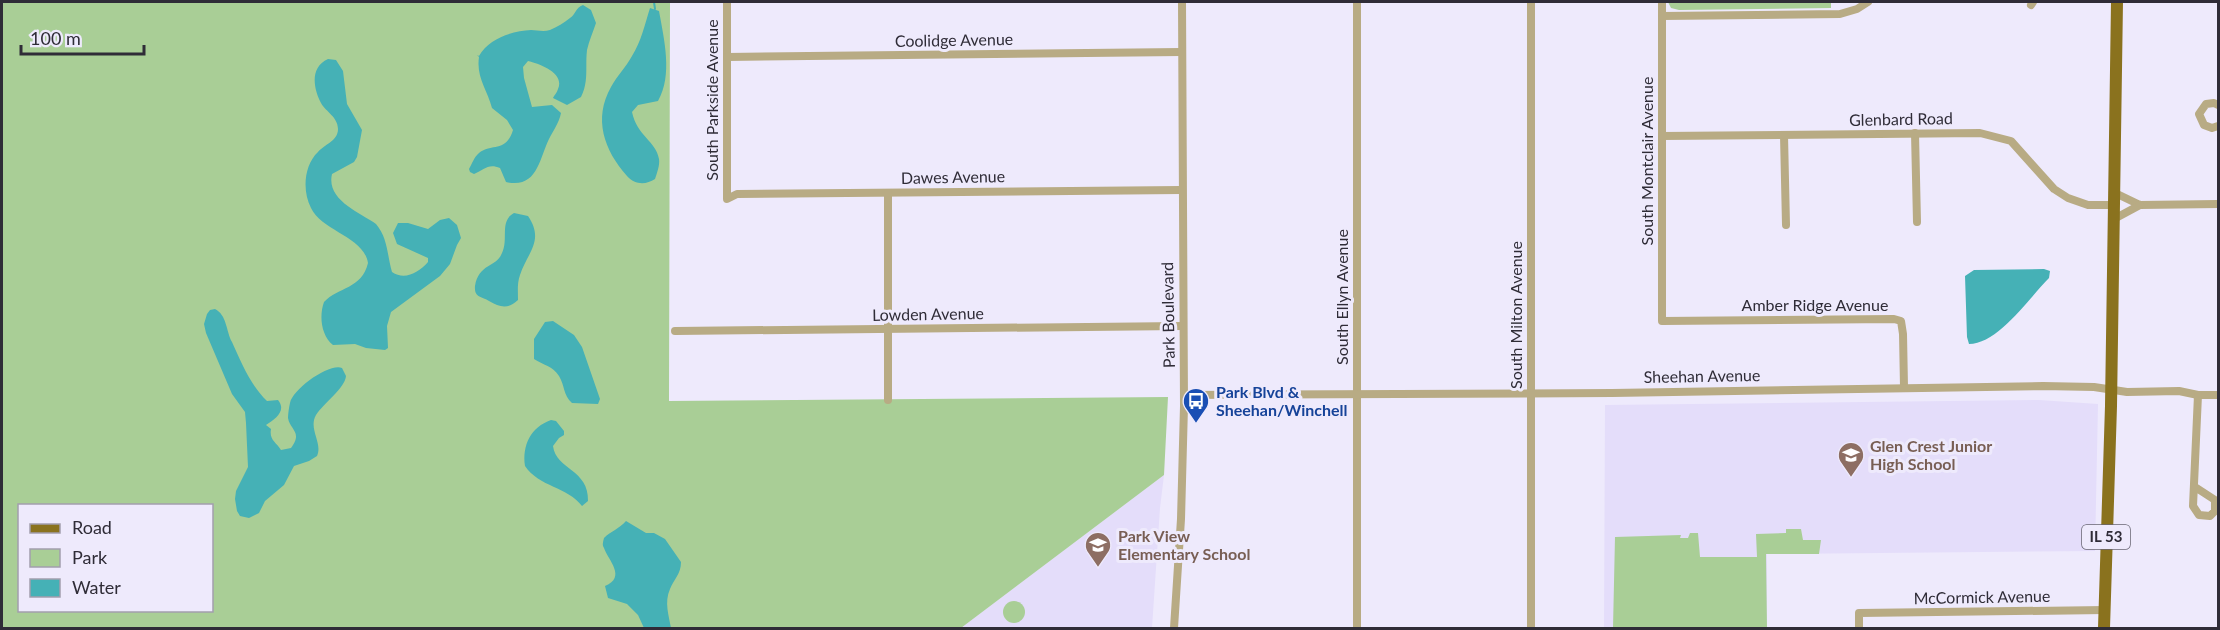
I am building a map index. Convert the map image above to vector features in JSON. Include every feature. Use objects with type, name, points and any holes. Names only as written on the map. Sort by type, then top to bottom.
[{"type":"main road","name":"IL 53","points":[[2104,628],[2111,390],[2117,2]]},
{"type":"street","name":"South Parkside Avenue","points":[[727,2],[727,199]]},
{"type":"street","name":"Park Boulevard","points":[[1174,628],[1181,519],[1185,395],[1182,326],[1182,2]]},
{"type":"street","name":"South Ellyn Avenue","points":[[1357,2],[1357,628]]},
{"type":"street","name":"South Milton Avenue","points":[[1531,2],[1531,628]]},
{"type":"street","name":"South Montclair Avenue","points":[[1662,2],[1662,321]]},
{"type":"street","points":[[1662,16],[1840,14],[1857,9],[1868,2]]},
{"type":"street","name":"Coolidge Avenue","points":[[727,57],[1181,52]]},
{"type":"street","points":[[2218,105],[2206,104],[2202,106],[2199,114],[2204,125],[2212,128],[2218,126]]},
{"type":"street","points":[[1915,133],[1917,222]]},
{"type":"street","name":"Glenbard Road","points":[[1662,136],[1980,133],[2011,141],[2054,189],[2068,198],[2088,205],[2114,205]]},
{"type":"street","points":[[1784,135],[1786,225]]},
{"type":"street","name":"Dawes Avenue","points":[[727,199],[737,194],[1181,190]]},
{"type":"street","points":[[2114,192],[2140,205],[2218,204]]},
{"type":"street","points":[[888,193],[888,400]]},
{"type":"street","points":[[2114,219],[2140,205]]},
{"type":"street","name":"Amber Ridge Avenue","points":[[1662,321],[1894,319],[1901,321],[1903,334],[1904,387]]},
{"type":"street","name":"Lowden Avenue","points":[[675,331],[1182,326]]},
{"type":"street","name":"Sheehan Avenue","points":[[1185,395],[1357,395],[2043,386],[2179,391],[2218,395]]},
{"type":"street","points":[[2195,487],[2198,394]]},
{"type":"street","name":"McCormick Avenue","points":[[1859,628],[1859,613],[2105,610]]},
{"type":"shaded area","name":"Glen Crest Junior High School","points":[[2039,400],[2098,404],[2095,551],[1767,554],[1767,628],[1604,628],[1605,405]]},
{"type":"shaded area","name":"Park View Elementary School","points":[[1164,475],[1152,628],[961,628]]},
{"type":"green space","points":[[2,2],[670,2],[669,401],[1168,397],[1164,475],[961,628],[2,628]]},
{"type":"green space","points":[[1668,2],[1831,2],[1831,8],[1679,10],[1671,8]]},
{"type":"green space","points":[[1786,529],[1801,529],[1803,540],[1821,540],[1819,554],[1766,554],[1767,628],[1613,628],[1615,537],[1681,535],[1680,538],[1688,538],[1690,533],[1698,533],[1700,557],[1757,557],[1756,534],[1786,533]]},
{"type":"green space","points":[[1014,601],[1024,608],[1025,612],[1018,622],[1014,623],[1004,616],[1003,612],[1010,602]]},
{"type":"water","points":[[583,5],[591,10],[596,23],[587,50],[586,80],[581,97],[567,105],[553,98],[559,83],[555,74],[545,67],[528,61],[523,67],[532,107],[552,105],[561,113],[531,177],[516,183],[506,182],[500,168],[496,167],[489,167],[474,174],[470,172],[469,169],[477,155],[484,150],[502,145],[513,130],[507,120],[492,108],[480,77],[477,55],[479,56],[495,40],[509,34],[553,29],[568,20]]},
{"type":"water","points":[[650,8],[659,11],[665,45],[666,68],[663,91],[658,101],[638,105],[632,112],[638,127],[654,147],[659,159],[655,179],[641,183],[627,176],[612,156],[602,122],[606,99],[611,87],[638,45]]},
{"type":"water","points":[[328,59],[336,60],[343,71],[347,104],[362,130],[357,157],[354,162],[332,174],[331,183],[334,191],[345,204],[380,229],[392,272],[402,276],[412,274],[428,262],[428,258],[397,244],[393,233],[398,223],[408,223],[428,229],[440,220],[449,218],[457,225],[461,238],[450,264],[440,276],[391,312],[387,326],[388,348],[385,350],[355,344],[333,345],[322,325],[324,302],[361,278],[368,263],[359,247],[316,216],[306,194],[307,171],[313,157],[336,137],[338,129],[336,121],[321,103],[315,85],[318,67]]},
{"type":"water","points":[[514,213],[528,216],[533,225],[535,240],[519,278],[518,300],[503,306],[479,296],[475,286],[480,273],[496,261],[502,253],[505,225],[509,216]]},
{"type":"water","points":[[2044,269],[2050,271],[2049,278],[2013,318],[1991,336],[1980,342],[1969,344],[1965,276],[1974,270]]},
{"type":"water","points":[[215,309],[222,315],[239,358],[256,388],[267,401],[278,400],[280,404],[279,414],[266,425],[271,429],[272,438],[281,450],[291,448],[296,438],[288,416],[293,397],[304,384],[336,367],[342,368],[346,376],[345,381],[314,420],[318,446],[317,456],[294,466],[284,485],[265,501],[259,513],[249,518],[240,516],[235,499],[236,491],[248,467],[245,412],[232,394],[204,324],[207,314],[210,310]]},
{"type":"water","points":[[553,321],[574,335],[582,347],[600,399],[598,404],[572,403],[557,373],[534,359],[534,339],[545,322]]},
{"type":"water","points":[[551,420],[556,421],[564,431],[564,435],[553,446],[555,454],[578,476],[587,490],[588,501],[582,506],[569,495],[538,478],[525,466],[525,451],[529,438],[538,427]]},
{"type":"water","points":[[626,521],[646,533],[654,533],[665,539],[681,562],[680,570],[667,599],[671,628],[644,628],[638,615],[627,604],[608,598],[605,586],[615,578],[615,573],[603,547],[603,541]]},
{"type":"waterway","points":[[654,2],[655,9]]},
{"type":"place","name":"Park Blvd & Sheehan/Winchell","points":[[1196,424]]},
{"type":"place","name":"Glen Crest Junior High School","points":[[1851,478]]},
{"type":"place","name":"Park View Elementary School","points":[[1098,568]]}]
